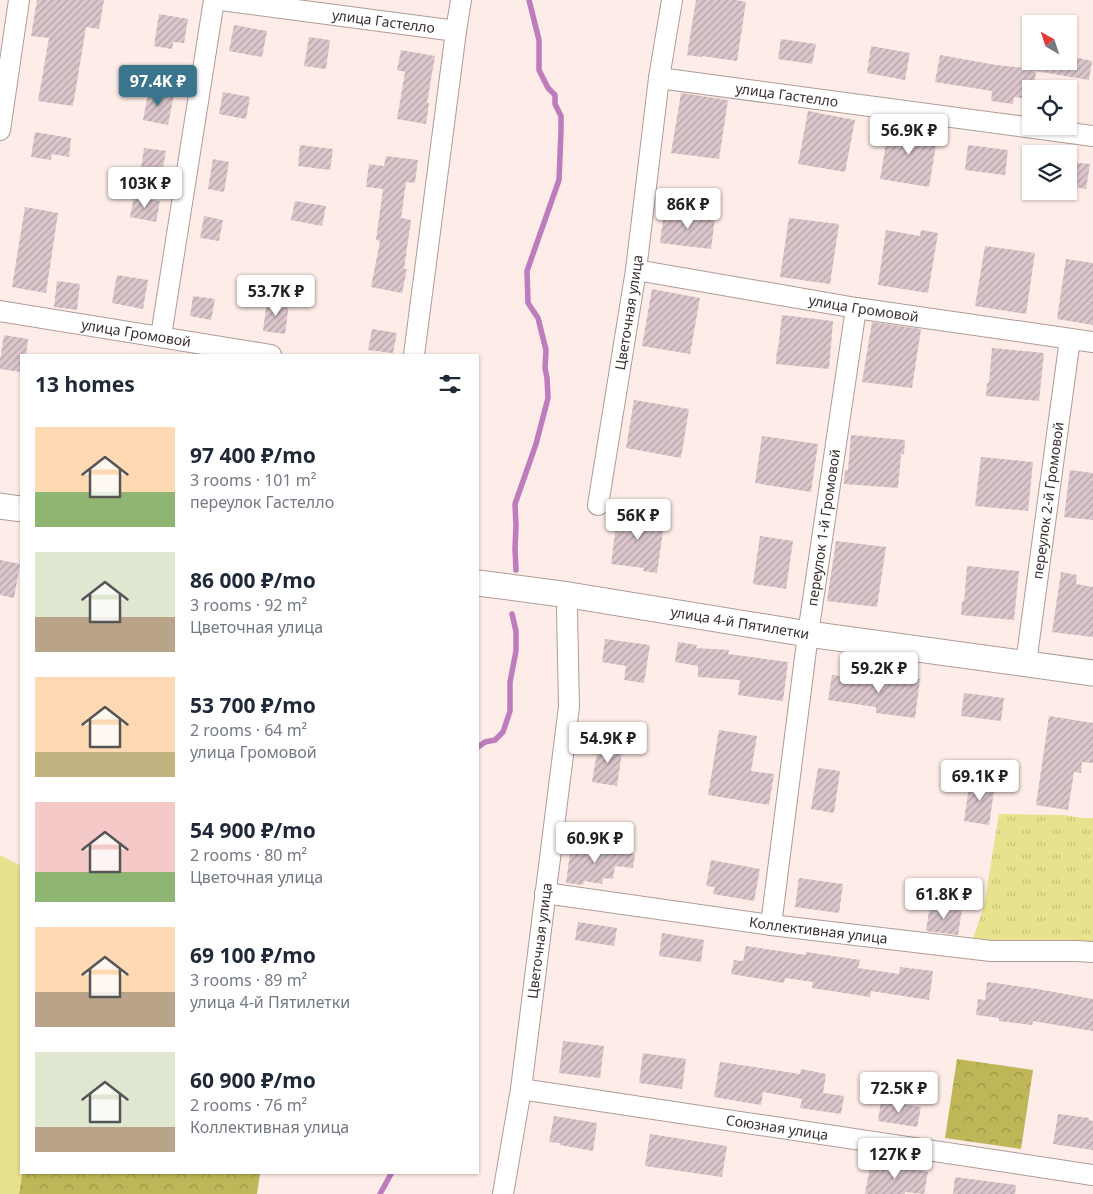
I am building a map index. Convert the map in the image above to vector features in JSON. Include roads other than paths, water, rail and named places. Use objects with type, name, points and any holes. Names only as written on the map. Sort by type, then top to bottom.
[{"type":"street","points":[[0,130],[19,0]]},
{"type":"street","points":[[162,336],[214,0]]},
{"type":"street","name":"улица Гастелло","points":[[221,0],[456,31]]},
{"type":"street","points":[[414,354],[461,0]]},
{"type":"street","name":"Цветочная улица","points":[[598,505],[636,270],[660,78],[672,0]]},
{"type":"street","name":"улица Гастелло","points":[[660,78],[1093,136]]},
{"type":"street","name":"улица Громовой","points":[[636,270],[856,308],[1093,342]]},
{"type":"street","name":"переулок 1-й Громовой","points":[[770,925],[808,634],[856,308]]},
{"type":"street","name":"улица Громовой","points":[[0,311],[265,354]]},
{"type":"street","name":"переулок 2-й Громовой","points":[[1026,663],[1070,339]]},
{"type":"street","points":[[0,506],[20,509]]},
{"type":"street","name":"улица 4-й Пятилетки","points":[[479,583],[570,595],[808,634],[1093,673]]},
{"type":"street","name":"Цветочная улица","points":[[503,1194],[521,1089],[569,707],[567,610],[570,595]]},
{"type":"street","name":"Коллективная улица","points":[[545,893],[770,925],[991,951],[1093,952]]},
{"type":"street","name":"Союзная улица","points":[[521,1089],[1093,1175]]},
{"type":"waterway","points":[[516,570],[515,504],[536,444],[548,398],[545,368],[546,350],[538,318],[528,303],[527,271],[559,180],[561,131],[561,116],[555,104],[555,95],[548,88],[539,70],[539,40],[529,0]]},
{"type":"waterway","points":[[479,746],[485,742],[495,740],[503,732],[510,711],[510,682],[516,651],[516,631],[512,614]]},
{"type":"waterway","points":[[380,1194],[391,1174]]}]
